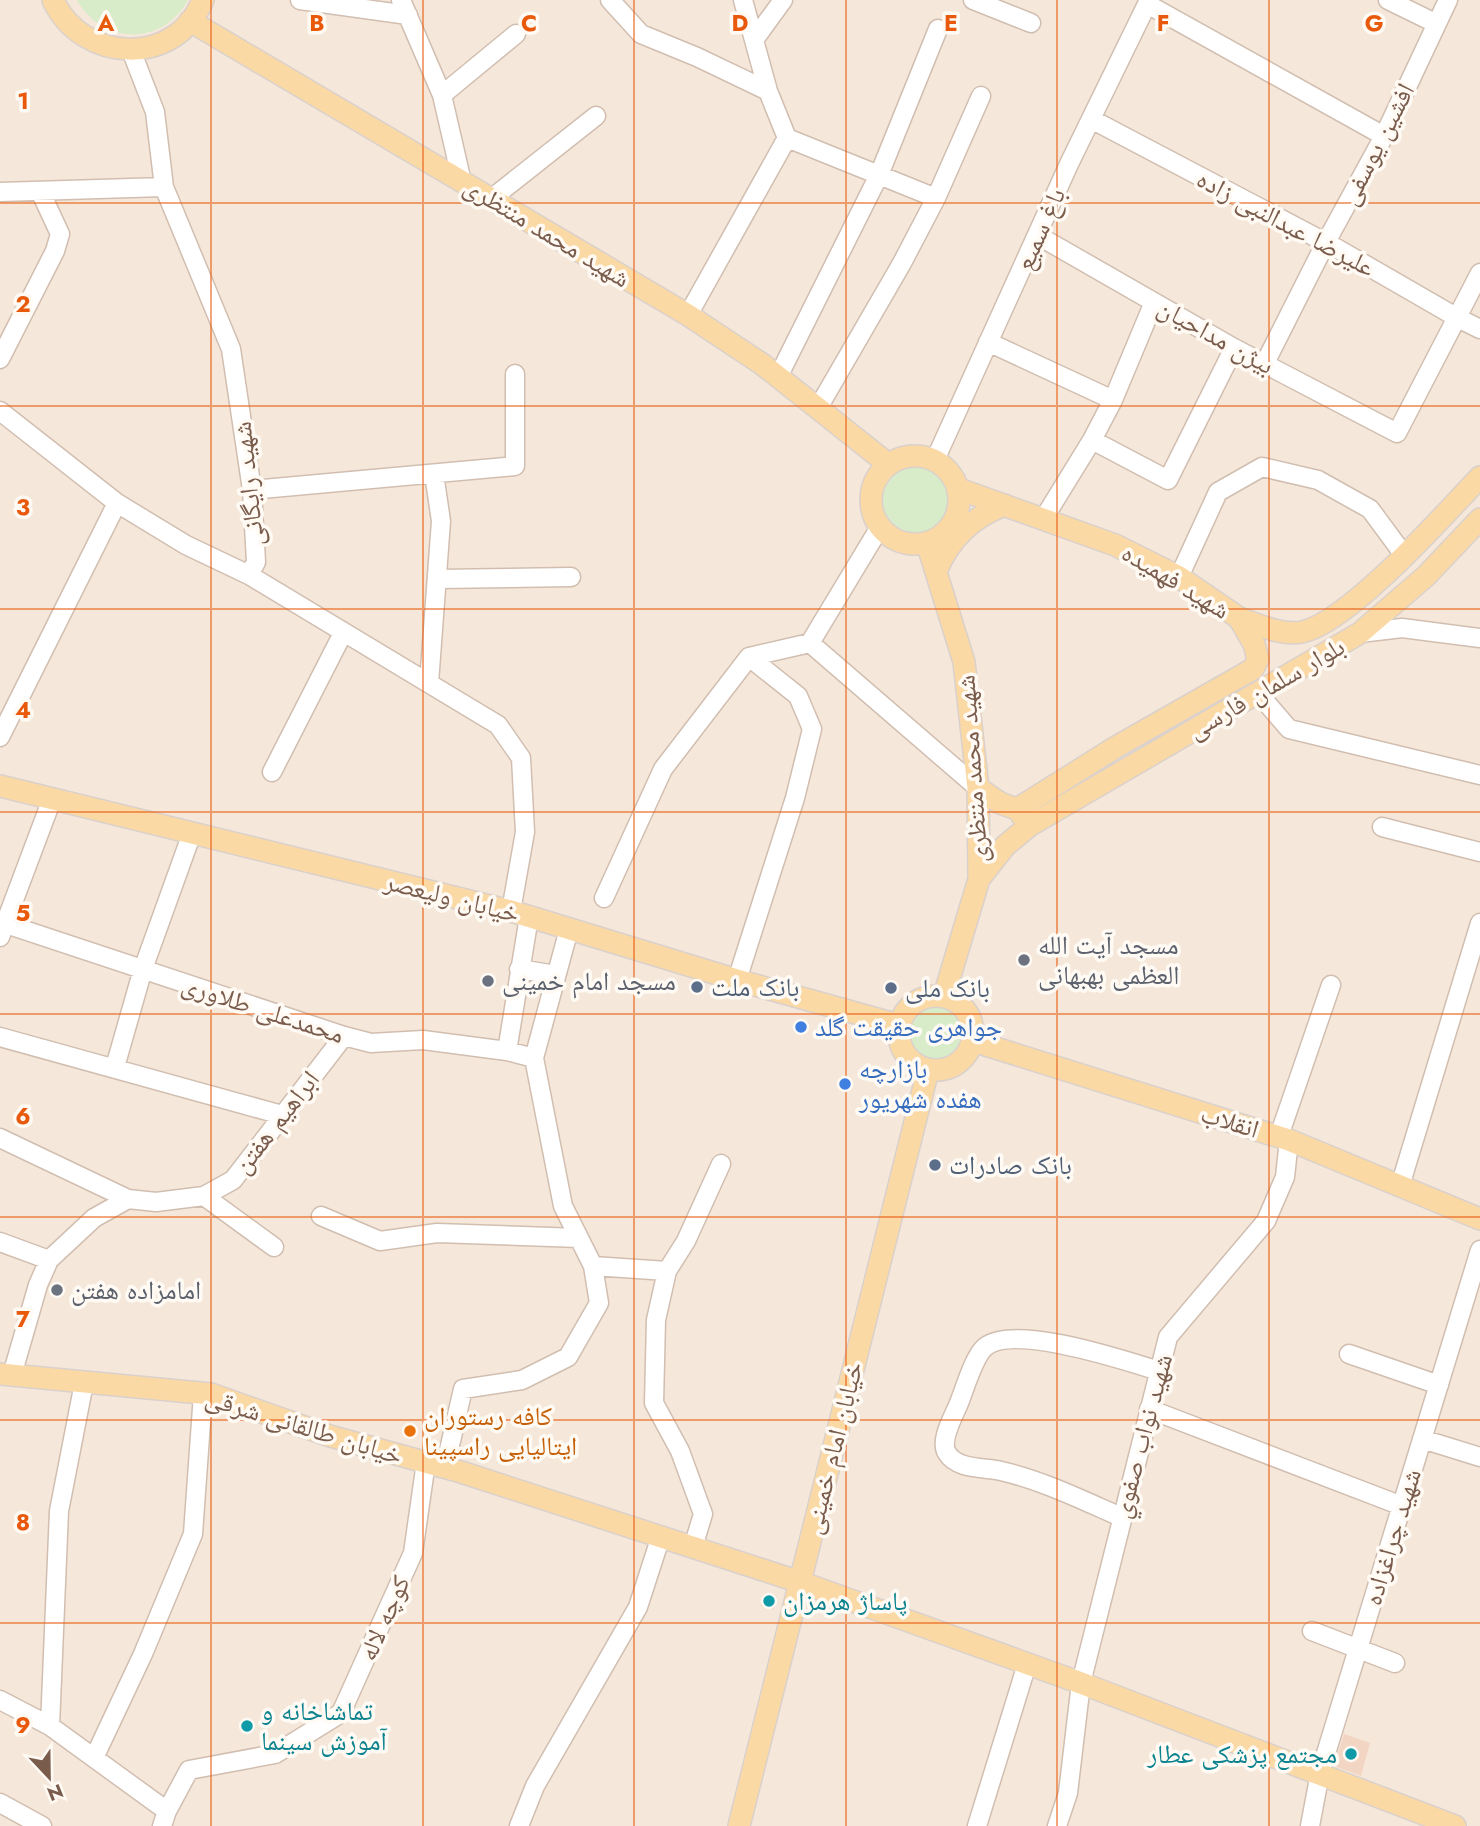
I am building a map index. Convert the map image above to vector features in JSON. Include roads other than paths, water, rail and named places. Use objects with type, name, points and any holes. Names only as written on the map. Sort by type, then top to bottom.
[{"type":"main road","points":[[53,0],[72,28],[90,41],[110,48],[131,50],[152,47],[171,38],[190,21],[203,0]]},
{"type":"main road","name":"شهید محمد منتظری","points":[[190,21],[688,315],[778,377],[888,464]]},
{"type":"main road","points":[[922,456],[935,460],[951,473],[959,489],[960,506],[954,523],[942,536],[927,543],[909,544],[893,539],[880,527],[872,512],[871,494],[877,478],[888,464],[904,457],[922,456]]},
{"type":"main road","name":"بلوار سلمان فارسی","points":[[1239,618],[1284,632],[1300,632],[1321,625],[1404,555],[1480,477]]},
{"type":"main road","name":"شهید فهمیده","points":[[959,489],[1115,545],[1179,577],[1239,618],[1255,644],[1258,659],[1253,669],[1116,747],[1023,818]]},
{"type":"main road","points":[[936,572],[946,550],[961,531],[981,515],[1005,505]]},
{"type":"main road","name":"بلوار سلمان فارسی","points":[[1023,818],[1258,693],[1360,633],[1475,532]]},
{"type":"main road","name":"شهید محمد منتظری","points":[[927,543],[964,662],[978,788],[979,879],[944,996]]},
{"type":"main road","name":"خیابان ولیعصر","points":[[0,786],[520,914],[899,1025]]},
{"type":"main road","points":[[978,788],[1023,818],[979,879]]},
{"type":"main road","points":[[930,996],[944,996],[958,1002],[968,1013],[973,1027],[973,1041],[967,1055],[956,1065],[943,1070],[928,1070],[915,1064],[904,1053],[899,1040],[899,1025],[905,1012],[916,1001],[930,996]]},
{"type":"main road","name":"انقلاب","points":[[973,1041],[1284,1138],[1480,1219]]},
{"type":"main road","name":"خیابان امام خمینی","points":[[738,1826],[928,1070]]},
{"type":"main road","name":"خیابان طالقانی شرقی","points":[[6,1375],[211,1394],[330,1436],[436,1465],[693,1546],[800,1583],[1081,1684],[1455,1826]]},
{"type":"street","points":[[300,0],[405,8],[442,95],[462,182]]},
{"type":"street","points":[[610,0],[641,34],[768,91]]},
{"type":"street","points":[[743,0],[768,91],[787,138],[936,198]]},
{"type":"street","points":[[754,40],[783,0]]},
{"type":"street","points":[[973,0],[1031,23]]},
{"type":"street","points":[[1388,0],[1435,23]]},
{"type":"street","name":"افشین یوسفی","points":[[1265,363],[1325,244],[1384,136],[1448,0]]},
{"type":"street","points":[[1148,2],[1384,136]]},
{"type":"street","name":"باغ سمیع","points":[[935,460],[1037,235],[1148,2]]},
{"type":"street","points":[[778,377],[879,175],[938,29]]},
{"type":"street","points":[[442,95],[516,34]]},
{"type":"street","name":"شهید رایگانی","points":[[131,50],[155,112],[164,187],[230,349],[252,490],[256,562],[249,575],[498,725],[521,758],[525,832],[519,968],[507,1051]]},
{"type":"street","points":[[818,408],[902,263],[936,198],[981,96]]},
{"type":"street","points":[[491,199],[596,116]]},
{"type":"street","name":"علیرضا عبدالنبی زاده","points":[[1091,119],[1338,249],[1480,329]]},
{"type":"street","points":[[688,315],[787,138]]},
{"type":"street","points":[[0,192],[164,187]]},
{"type":"street","points":[[0,359],[55,251],[60,234],[40,191]]},
{"type":"street","name":"بیژن مداحیان","points":[[1037,235],[1234,348],[1397,433],[1456,317]]},
{"type":"street","points":[[1456,317],[1480,273]]},
{"type":"street","points":[[1044,518],[1092,440],[1154,302]]},
{"type":"street","points":[[988,342],[1112,400]]},
{"type":"street","points":[[1092,440],[1168,480],[1234,348]]},
{"type":"street","points":[[252,490],[515,466],[515,374]]},
{"type":"street","points":[[0,411],[117,503],[186,545],[249,575]]},
{"type":"street","points":[[1179,577],[1218,492],[1262,467],[1318,480],[1370,509],[1404,555]]},
{"type":"street","points":[[429,682],[442,521],[434,474]]},
{"type":"street","points":[[0,737],[117,503]]},
{"type":"street","points":[[604,898],[663,769],[749,657],[810,643],[880,527]]},
{"type":"street","points":[[438,579],[571,577]]},
{"type":"street","points":[[1360,633],[1402,628],[1480,638]]},
{"type":"street","points":[[272,772],[344,633]]},
{"type":"street","points":[[810,643],[978,788]]},
{"type":"street","points":[[737,979],[795,798],[812,729],[798,696],[749,657]]},
{"type":"street","points":[[1258,693],[1289,729],[1480,775]]},
{"type":"street","points":[[2,927],[52,799]]},
{"type":"street","points":[[1382,827],[1480,852]]},
{"type":"street","points":[[115,1067],[143,969],[192,833]]},
{"type":"street","points":[[1400,1186],[1480,923]]},
{"type":"street","name":"محمدعلی طلاوری","points":[[2,927],[143,969],[371,1043],[423,1040],[507,1051],[534,1058]]},
{"type":"street","points":[[436,1465],[463,1390],[522,1380],[568,1357],[599,1303],[593,1266],[564,1206],[534,1058],[569,929]]},
{"type":"street","points":[[519,968],[556,975]]},
{"type":"street","name":"شهید نواب صفوي","points":[[1057,1826],[1068,1793],[1081,1684],[1168,1337],[1266,1221],[1285,1177],[1284,1138],[1331,985]]},
{"type":"street","name":"ابراهیم هفتن","points":[[128,1199],[156,1202],[204,1196],[233,1180],[344,1036]]},
{"type":"street","points":[[0,1037],[282,1115]]},
{"type":"street","points":[[0,1138],[128,1199]]},
{"type":"street","points":[[693,1546],[703,1514],[680,1451],[654,1403],[656,1320],[667,1271],[704,1206],[721,1164]]},
{"type":"street","points":[[204,1196],[274,1247]]},
{"type":"street","points":[[6,1375],[49,1260],[94,1218],[128,1199]]},
{"type":"street","points":[[321,1216],[380,1241],[437,1233],[579,1238]]},
{"type":"street","points":[[0,1242],[49,1260]]},
{"type":"street","name":"شهید چراغزاده","points":[[1310,1826],[1320,1773],[1480,1250]]},
{"type":"street","points":[[593,1266],[667,1271]]},
{"type":"street","points":[[1121,1517],[1028,1478],[961,1464],[947,1454],[944,1442],[983,1349],[997,1341],[1037,1340],[1092,1351],[1159,1371]]},
{"type":"street","points":[[1349,1354],[1439,1385]]},
{"type":"street","points":[[50,1726],[59,1511],[84,1383]]},
{"type":"street","points":[[94,1758],[143,1654],[194,1534],[203,1394]]},
{"type":"street","points":[[1149,1409],[1402,1506]]},
{"type":"street","points":[[1422,1439],[1480,1457]]},
{"type":"street","name":"کوچه لاله","points":[[164,1819],[189,1770],[275,1754],[341,1713],[413,1553],[436,1465]]},
{"type":"street","points":[[519,1826],[535,1786],[638,1607],[661,1536]]},
{"type":"street","points":[[1312,1631],[1395,1663]]},
{"type":"street","points":[[977,1826],[1027,1664]]},
{"type":"street","points":[[0,1700],[50,1726],[94,1758],[164,1819]]},
{"type":"street","points":[[0,1803],[42,1826]]},
{"type":"place","name":"مسجد آیت الله العظمی بهبهانی","points":[[1024,960]]},
{"type":"place","name":"مسجد امام خمینی","points":[[488,981]]},
{"type":"place","name":"بانک ملت","points":[[697,987]]},
{"type":"place","name":"بانک ملی","points":[[891,988]]},
{"type":"place","name":"جواهری حقیقت گلد","points":[[801,1027]]},
{"type":"place","name":"بازارچه هفده شهریور","points":[[845,1084]]},
{"type":"place","name":"بانک صادرات","points":[[935,1165]]},
{"type":"place","name":"امامزاده هفتن","points":[[57,1290]]},
{"type":"place","name":"کافه رستوران ایتالیایی راسپینا","points":[[410,1431]]},
{"type":"place","name":"پاساژ هرمزان","points":[[769,1601]]},
{"type":"place","name":"تماشاخانه و آموزش سینما","points":[[247,1726]]},
{"type":"place","name":"مجتمع پزشکی عطار","points":[[1351,1754]]}]
